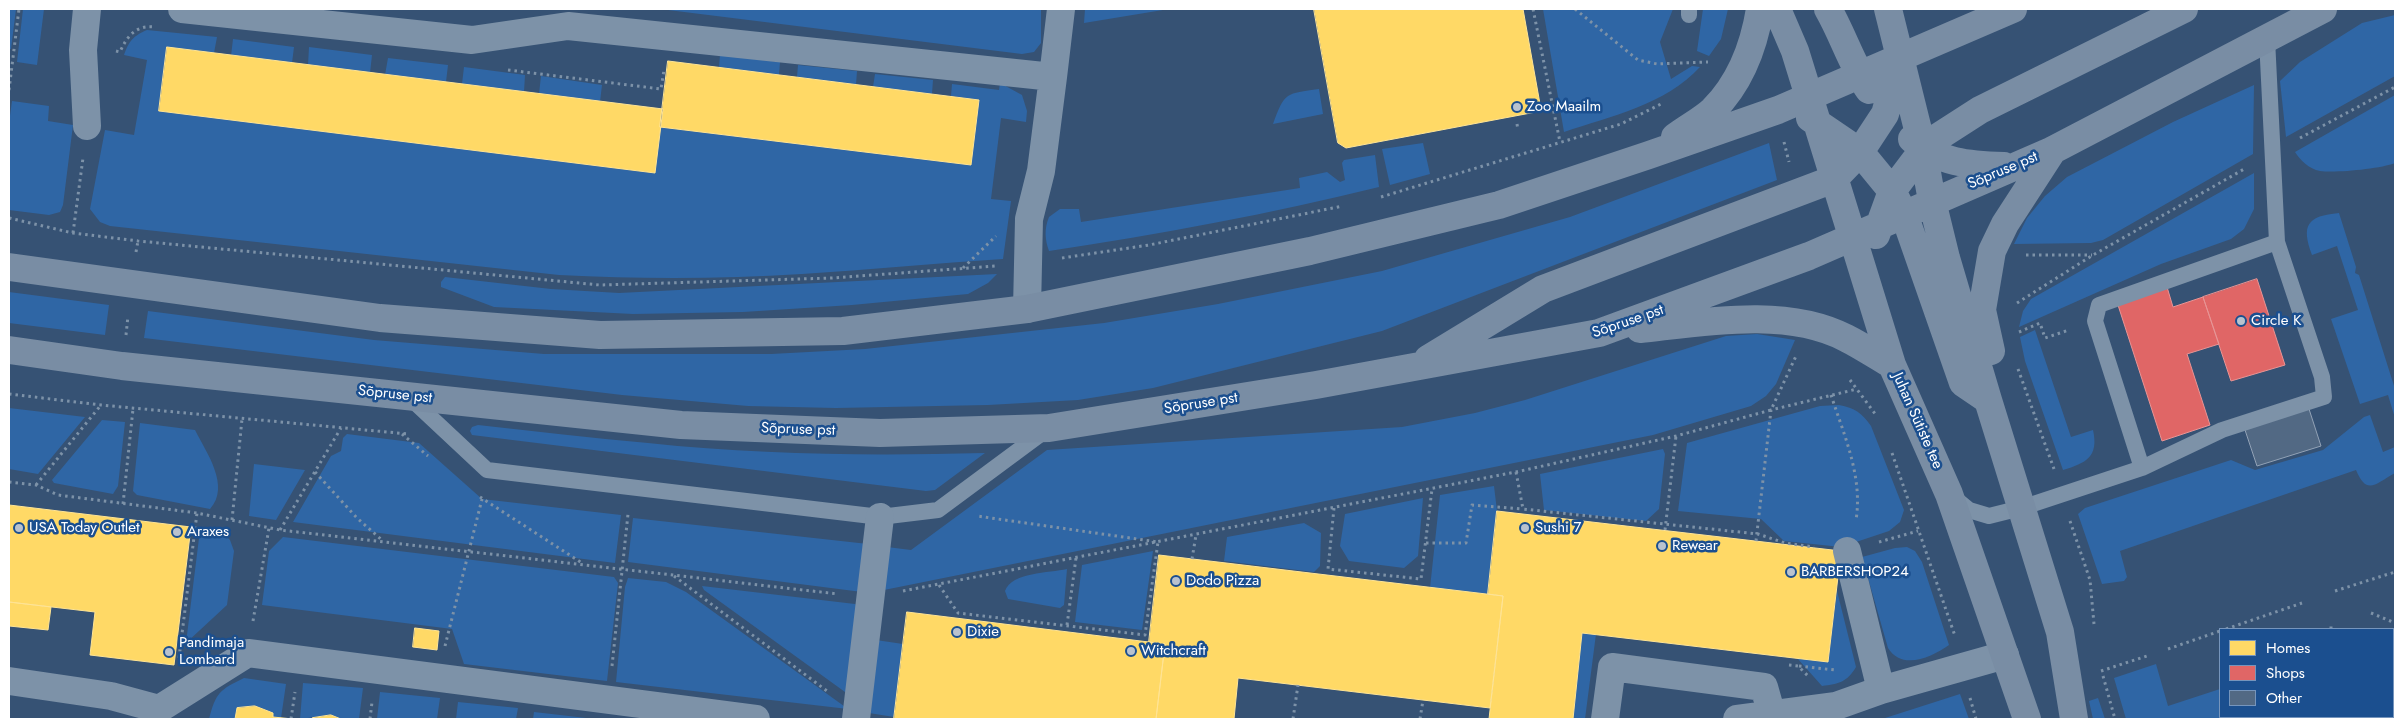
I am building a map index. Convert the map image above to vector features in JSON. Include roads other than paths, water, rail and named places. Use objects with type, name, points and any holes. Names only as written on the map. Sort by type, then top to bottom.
[{"type":"main road","points":[[1649,155],[1713,110],[1734,83],[1756,36],[1760,9]]},
{"type":"main road","name":"Juhan Sütiste tee","points":[[1777,9],[1795,51],[1892,365],[1949,494],[2027,719]]},
{"type":"main road","points":[[1828,9],[1840,29],[1859,75],[1885,114],[1923,150],[1964,165],[2013,166]]},
{"type":"main road","points":[[1888,9],[1923,150],[1932,202],[1988,400],[2060,632],[2074,719]]},
{"type":"main road","points":[[9,267],[380,318],[600,335],[843,331],[1027,308],[1329,247],[1499,205],[1784,107],[1812,108],[1859,75],[2013,9]]},
{"type":"main road","points":[[1898,202],[1923,150],[1938,137],[1980,110],[2184,9]]},
{"type":"main road","name":"Sõpruse pst","points":[[9,350],[122,366],[691,426],[880,433],[1048,428],[1413,368],[1599,334],[1809,256],[1878,225],[1898,202],[1932,202],[2053,150],[2323,9]]},
{"type":"main road","points":[[1413,368],[1543,289],[1834,179],[1860,152],[1885,114],[1901,57]]},
{"type":"main road","points":[[1812,108],[1860,152],[1898,202],[1963,383],[1988,400]]},
{"type":"main road","points":[[1988,400],[1997,373],[1982,310],[1992,251],[2005,224],[2053,150]]},
{"type":"main road","points":[[1867,285],[1878,225]]},
{"type":"main road","points":[[1599,334],[1716,320],[1772,318],[1810,326],[1845,337],[1892,365]]},
{"type":"street","points":[[87,9],[82,50],[88,126]]},
{"type":"street","points":[[182,9],[472,40],[569,17],[1053,77]]},
{"type":"street","points":[[1027,308],[1029,219],[1041,171],[1061,9]]},
{"type":"street","points":[[857,716],[880,517]]},
{"type":"street","points":[[1849,550],[1881,690]]},
{"type":"street","points":[[9,681],[111,696],[163,714],[248,653],[756,719]]},
{"type":"street","points":[[1737,719],[1772,716],[1836,706],[1881,690],[2006,655]]},
{"type":"street","points":[[1605,719],[1612,667],[1764,687],[1772,716]]},
{"type":"street","points":[[2391,719],[2395,718]]},
{"type":"lane","points":[[1949,494],[1969,510],[1990,516],[2021,508],[2142,468],[2222,430],[2324,397],[2322,377],[2277,242],[2267,39]]},
{"type":"lane","points":[[2142,468],[2095,321],[2100,305],[2277,242]]},
{"type":"lane","points":[[409,397],[487,470],[880,517],[938,510],[1048,428]]},
{"type":"place","name":"Zoo Maailm","points":[[1517,107]]},
{"type":"place","name":"Circle K","points":[[2241,321]]},
{"type":"place","name":"USA Today Outlet","points":[[19,528]]},
{"type":"place","name":"Sushi 7","points":[[1525,528]]},
{"type":"place","name":"Araxes","points":[[177,532]]},
{"type":"place","name":"Rewear","points":[[1662,546]]},
{"type":"place","name":"BARBERSHOP24","points":[[1791,572]]},
{"type":"place","name":"Dodo Pizza","points":[[1176,581]]},
{"type":"place","name":"Dixie","points":[[957,632]]},
{"type":"place","name":"Witchcraft","points":[[1131,651]]},
{"type":"place","name":"Pandimaja Lombard","points":[[169,652]]}]
